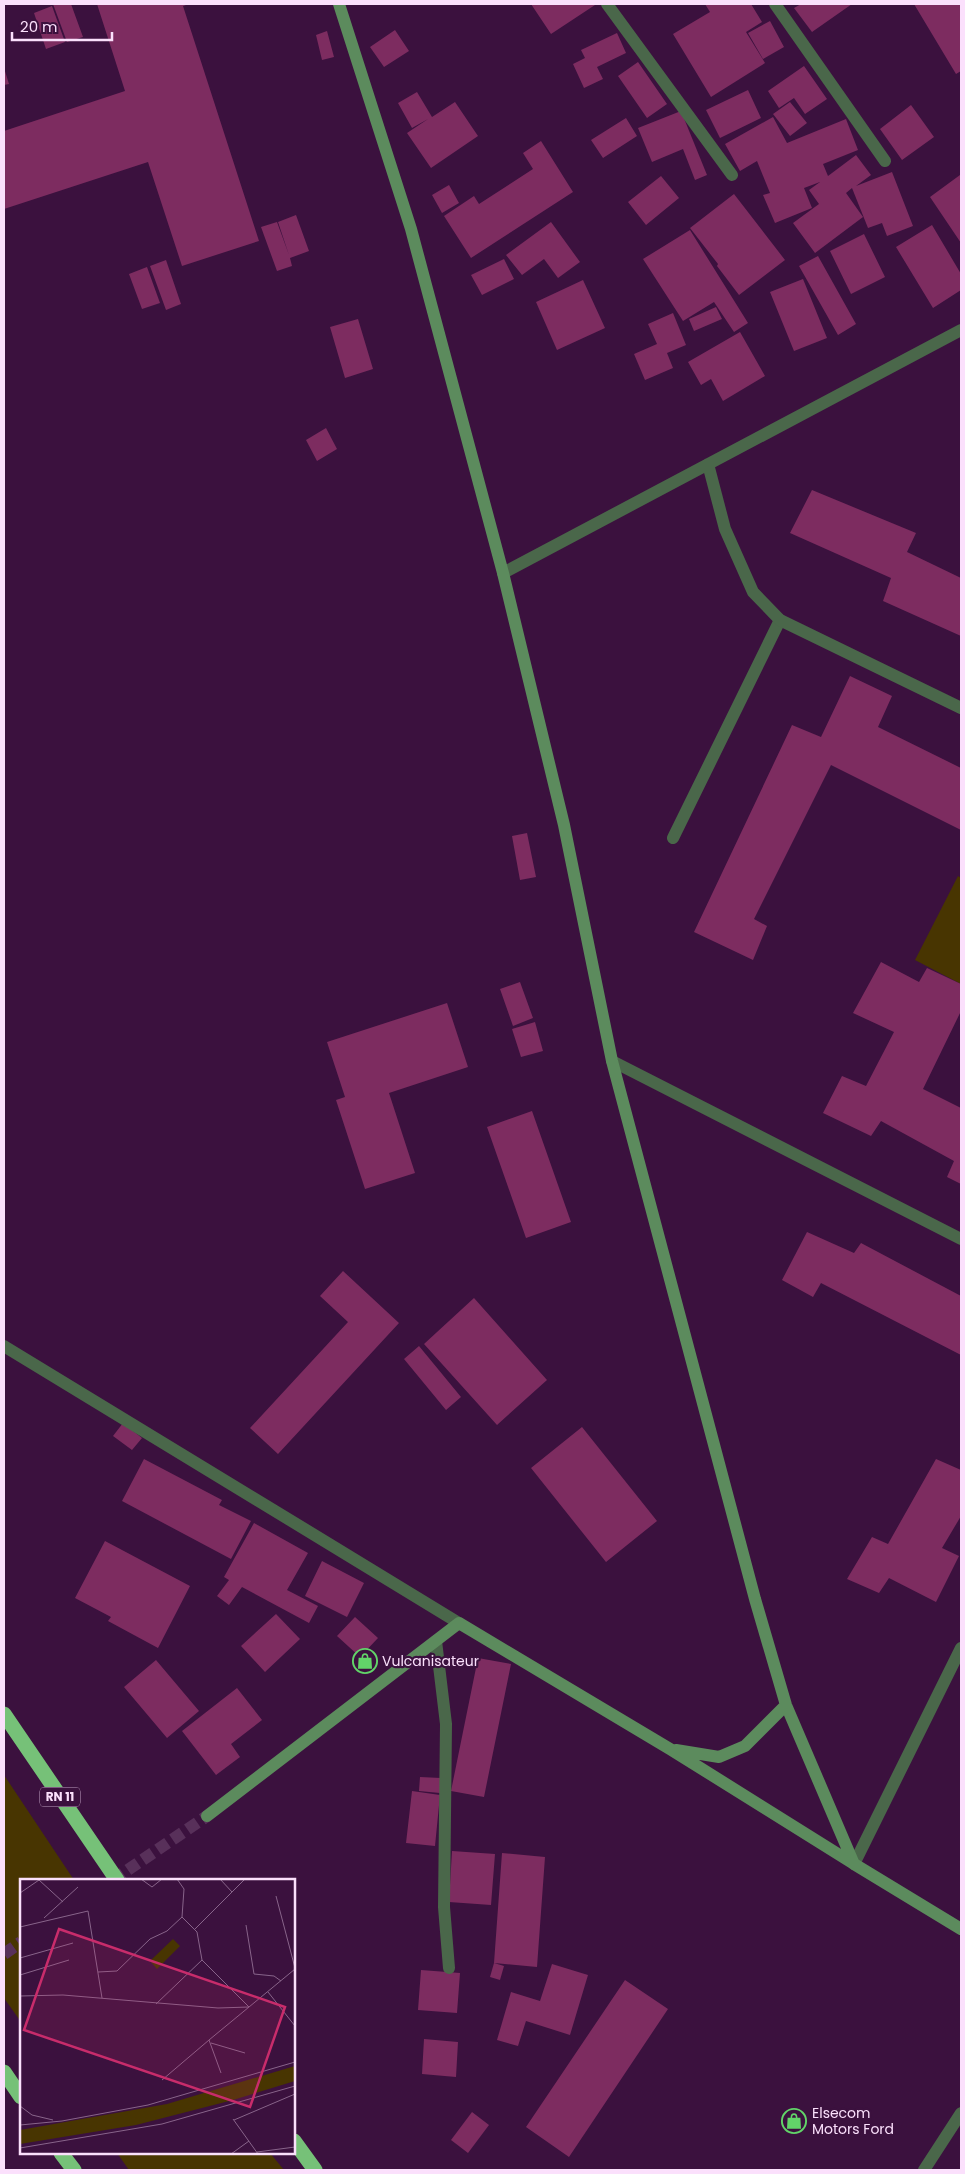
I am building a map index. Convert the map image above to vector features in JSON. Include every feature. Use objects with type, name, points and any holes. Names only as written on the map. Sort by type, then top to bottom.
[{"type":"highway","name":"RN 11","points":[[4,1714],[116,1879]]},
{"type":"highway","points":[[4,2072],[20,2096]]},
{"type":"highway","points":[[295,2142],[315,2170]]},
{"type":"highway","points":[[62,2154],[74,2170]]},
{"type":"street","points":[[339,4],[411,228],[503,573],[564,826],[612,1061],[755,1599],[786,1705],[854,1864]]},
{"type":"street","points":[[607,4],[732,176]]},
{"type":"street","points":[[775,4],[885,161]]},
{"type":"street","points":[[503,573],[961,330]]},
{"type":"street","points":[[708,464],[724,529],[753,592],[780,620],[961,708]]},
{"type":"street","points":[[673,838],[780,620]]},
{"type":"street","points":[[612,1061],[961,1238]]},
{"type":"street","points":[[4,1346],[961,1929]]},
{"type":"street","points":[[207,1816],[459,1623]]},
{"type":"street","points":[[436,1641],[446,1724],[444,1906],[448,1968]]},
{"type":"street","points":[[854,1864],[961,1648]]},
{"type":"street","points":[[670,1750],[719,1757],[745,1746],[786,1705]]},
{"type":"street","points":[[924,2170],[961,2113]]},
{"type":"shaded area","points":[[958,876],[961,878],[961,984],[915,960]]},
{"type":"shaded area","points":[[4,1775],[73,1879],[20,1879],[20,2021],[4,1998]]},
{"type":"shaded area","points":[[118,2154],[271,2154],[284,2170],[129,2170]]},
{"type":"building","points":[[53,4],[71,4],[83,37],[67,42]]},
{"type":"building","points":[[97,4],[189,4],[183,6],[259,241],[182,266],[148,162],[4,209],[4,131],[125,91]]},
{"type":"building","points":[[531,4],[594,4],[595,5],[551,34]]},
{"type":"building","points":[[705,4],[751,4],[762,22],[746,32],[765,63],[711,97],[673,34],[710,12]]},
{"type":"building","points":[[801,4],[852,4],[812,32],[794,8]]},
{"type":"building","points":[[914,4],[961,4],[961,71],[956,74]]},
{"type":"building","points":[[52,6],[65,42],[46,49],[34,13]]},
{"type":"building","points":[[770,21],[784,47],[763,59],[748,33]]},
{"type":"building","points":[[395,30],[409,51],[384,67],[370,47]]},
{"type":"building","points":[[327,31],[334,57],[322,60],[316,35]]},
{"type":"building","points":[[617,33],[626,53],[597,67],[603,79],[584,88],[573,64],[585,58],[581,50]]},
{"type":"building","points":[[638,62],[667,104],[647,118],[618,76]]},
{"type":"building","points":[[804,66],[827,99],[805,114],[794,98],[779,108],[768,91]]},
{"type":"building","points":[[4,68],[9,84],[4,85]]},
{"type":"building","points":[[748,90],[761,118],[720,138],[706,110]]},
{"type":"building","points":[[417,92],[432,117],[455,102],[478,136],[431,168],[407,133],[428,119],[412,128],[398,103]]},
{"type":"building","points":[[790,102],[807,123],[790,136],[773,114]]},
{"type":"building","points":[[911,105],[934,137],[902,160],[880,129]]},
{"type":"building","points":[[681,111],[707,175],[695,180],[683,149],[652,162],[638,128]]},
{"type":"building","points":[[773,117],[787,143],[846,119],[858,150],[823,164],[828,176],[856,155],[871,175],[856,186],[892,172],[913,226],[887,236],[882,223],[868,228],[852,188],[846,193],[863,217],[815,253],[793,223],[819,204],[809,190],[820,182],[804,188],[812,208],[775,223],[763,195],[770,193],[757,161],[740,171],[725,144]]},
{"type":"building","points":[[626,118],[637,136],[603,158],[591,140]]},
{"type":"building","points":[[541,141],[573,192],[471,258],[444,216],[474,196],[479,204],[533,169],[523,153]]},
{"type":"building","points":[[960,175],[961,177],[961,243],[930,197]]},
{"type":"building","points":[[661,176],[679,198],[646,225],[628,202]]},
{"type":"building","points":[[449,185],[459,203],[442,213],[432,195]]},
{"type":"building","points":[[734,194],[785,260],[739,295],[690,228]]},
{"type":"building","points":[[296,215],[309,251],[290,258],[292,266],[277,271],[261,227],[277,222],[289,255],[278,222]]},
{"type":"building","points":[[551,222],[580,262],[558,278],[544,259],[522,275],[506,255]]},
{"type":"building","points":[[932,225],[961,274],[961,290],[933,308],[896,247]]},
{"type":"building","points":[[690,230],[748,323],[734,332],[714,302],[683,321],[643,259]]},
{"type":"building","points":[[864,234],[885,277],[851,294],[830,251]]},
{"type":"building","points":[[818,256],[856,324],[838,335],[799,266]]},
{"type":"building","points":[[504,259],[514,279],[482,295],[471,275]]},
{"type":"building","points":[[166,260],[181,304],[166,310],[150,266]]},
{"type":"building","points":[[147,267],[160,303],[142,309],[129,274]]},
{"type":"building","points":[[803,279],[827,338],[794,351],[770,292]]},
{"type":"building","points":[[583,280],[605,328],[557,350],[536,302]]},
{"type":"building","points":[[716,307],[722,319],[694,331],[689,319]]},
{"type":"building","points":[[673,313],[686,345],[667,353],[673,368],[645,380],[634,354],[657,344],[648,324]]},
{"type":"building","points":[[358,319],[373,369],[345,378],[330,327]]},
{"type":"building","points":[[740,332],[765,376],[723,401],[711,379],[701,385],[688,362]]},
{"type":"building","points":[[326,428],[337,449],[317,461],[306,440]]},
{"type":"building","points":[[812,490],[916,533],[907,552],[961,578],[961,636],[883,601],[891,578],[790,533]]},
{"type":"building","points":[[850,676],[892,696],[878,727],[961,768],[961,830],[831,765],[754,919],[767,926],[753,960],[694,932],[792,725],[821,737]]},
{"type":"building","points":[[527,833],[536,877],[520,880],[512,836]]},
{"type":"building","points":[[881,962],[919,982],[927,968],[961,984],[961,1011],[923,1089],[961,1108],[961,1184],[947,1177],[954,1161],[881,1121],[871,1136],[823,1113],[842,1076],[866,1086],[894,1032],[853,1013]]},
{"type":"building","points":[[520,982],[533,1018],[513,1026],[500,989]]},
{"type":"building","points":[[447,1003],[468,1067],[389,1093],[415,1173],[365,1189],[336,1100],[345,1097],[327,1042]]},
{"type":"building","points":[[535,1022],[543,1051],[521,1057],[512,1029]]},
{"type":"building","points":[[532,1111],[571,1222],[526,1238],[487,1127]]},
{"type":"building","points":[[807,1232],[854,1253],[861,1243],[961,1296],[961,1355],[821,1283],[813,1297],[782,1280]]},
{"type":"building","points":[[343,1271],[399,1323],[278,1454],[250,1428],[348,1322],[320,1296]]},
{"type":"building","points":[[474,1298],[547,1380],[497,1425],[424,1344]]},
{"type":"building","points":[[419,1346],[461,1397],[446,1410],[404,1359]]},
{"type":"building","points":[[123,1423],[142,1438],[132,1450],[113,1436]]},
{"type":"building","points":[[582,1427],[657,1521],[606,1562],[531,1468]]},
{"type":"building","points":[[144,1459],[222,1500],[219,1505],[251,1521],[231,1559],[122,1501]]},
{"type":"building","points":[[936,1459],[961,1470],[961,1516],[942,1548],[959,1556],[936,1602],[889,1578],[879,1593],[847,1579],[872,1537],[888,1544]]},
{"type":"building","points":[[254,1523],[308,1553],[287,1590],[318,1606],[309,1623],[242,1587],[229,1605],[217,1596],[229,1580],[224,1577]]},
{"type":"building","points":[[105,1541],[190,1586],[158,1648],[108,1621],[111,1617],[75,1598]]},
{"type":"building","points":[[322,1561],[364,1583],[347,1617],[305,1596]]},
{"type":"building","points":[[276,1614],[300,1639],[265,1672],[241,1646]]},
{"type":"building","points":[[355,1617],[378,1638],[360,1657],[337,1636]]},
{"type":"building","points":[[478,1658],[511,1664],[484,1797],[451,1791]]},
{"type":"building","points":[[156,1660],[199,1711],[167,1738],[124,1687]]},
{"type":"building","points":[[237,1688],[262,1720],[231,1744],[240,1757],[216,1775],[182,1731]]},
{"type":"building","points":[[420,1777],[441,1778],[440,1793],[419,1791]]},
{"type":"building","points":[[412,1791],[440,1795],[435,1846],[406,1843]]},
{"type":"building","points":[[452,1851],[495,1854],[491,1905],[449,1902]]},
{"type":"building","points":[[502,1853],[545,1857],[537,1967],[494,1963]]},
{"type":"building","points":[[494,1963],[504,1966],[500,1980],[490,1977]]},
{"type":"building","points":[[552,1964],[588,1975],[570,2035],[526,2021],[518,2046],[497,2040],[511,1992],[540,2001]]},
{"type":"building","points":[[421,1970],[460,1973],[457,2013],[418,2010]]},
{"type":"building","points":[[625,1980],[668,2009],[569,2157],[526,2127]]},
{"type":"building","points":[[424,2039],[458,2042],[456,2077],[422,2074]]},
{"type":"building","points":[[472,2112],[489,2125],[468,2153],[451,2140]]},
{"type":"tunnel","points":[[114,1879],[207,1816]]},
{"type":"tunnel","points":[[4,1954],[20,1943]]},
{"type":"place","name":"Vulcanisateur","points":[[365,1661]]},
{"type":"place","name":"Elsecom Motors Ford","points":[[794,2121]]}]
